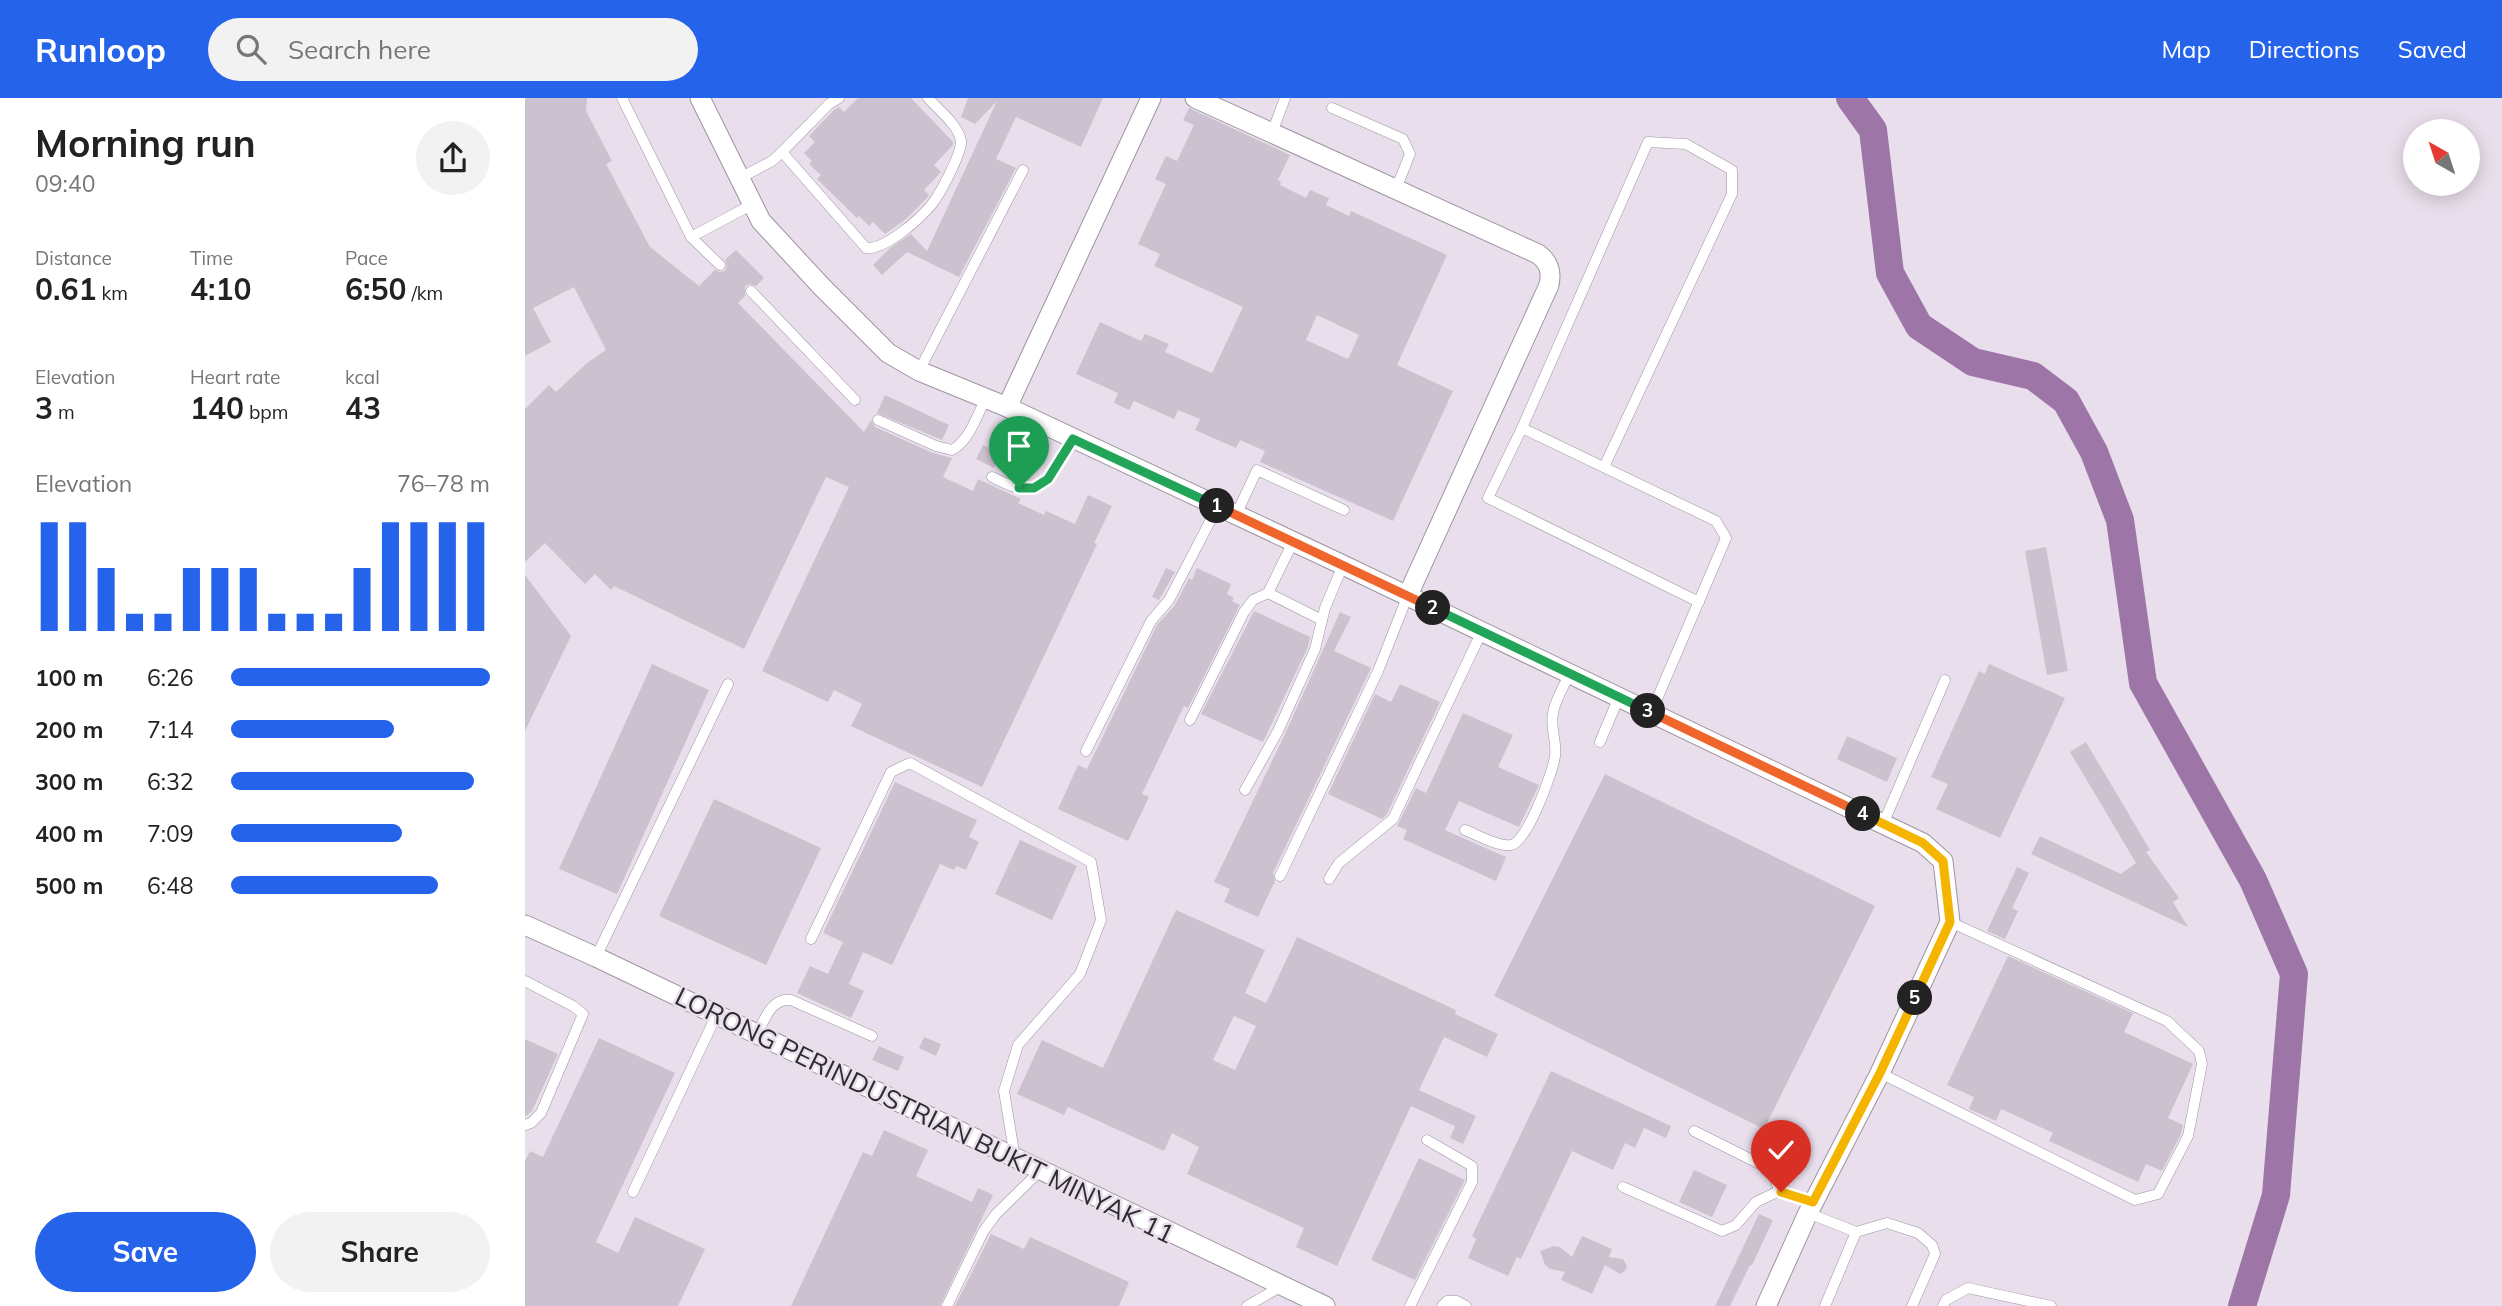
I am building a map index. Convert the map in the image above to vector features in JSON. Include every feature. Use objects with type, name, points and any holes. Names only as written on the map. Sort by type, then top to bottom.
[{"type":"street","points":[[701,98],[761,221],[888,353],[919,371],[1007,407],[1408,595],[1884,824],[1923,843],[1943,861],[1950,922],[1880,1073],[1810,1208],[1766,1306]]},
{"type":"street","points":[[1007,407],[1151,98]]},
{"type":"street","points":[[1195,98],[1538,254],[1544,258],[1551,271],[1549,285],[1408,595]]},
{"type":"street","name":"LORONG PERINDUSTRIAN BUKIT MINYAK 11","points":[[525,925],[1325,1306]]},
{"type":"lane","points":[[622,98],[691,237],[720,265]]},
{"type":"lane","points":[[740,178],[782,152],[829,104],[839,98]]},
{"type":"lane","points":[[782,152],[866,248],[872,249],[884,244],[922,215],[934,202],[958,156],[961,141],[957,131],[928,98]]},
{"type":"lane","points":[[1272,133],[1285,98]]},
{"type":"lane","points":[[1332,108],[1403,139],[1410,153],[1396,189]]},
{"type":"lane","points":[[1604,467],[1732,194],[1732,170],[1686,144],[1648,142],[1522,428],[1488,498],[1699,602]]},
{"type":"lane","points":[[919,371],[1023,170]]},
{"type":"lane","points":[[691,237],[753,204]]},
{"type":"lane","points":[[751,291],[855,400]]},
{"type":"lane","points":[[878,420],[936,446],[952,450],[961,446],[986,398]]},
{"type":"lane","points":[[1522,428],[1716,521],[1726,538],[1651,713]]},
{"type":"lane","points":[[992,477],[1019,488],[1034,488],[1048,479],[1073,439]]},
{"type":"lane","points":[[1086,751],[1150,621],[1169,600],[1257,470],[1344,510]]},
{"type":"lane","points":[[1190,720],[1244,611],[1253,600],[1268,593],[1293,542]]},
{"type":"lane","points":[[1245,790],[1278,731],[1315,649],[1322,620],[1343,565]]},
{"type":"lane","points":[[1268,593],[1322,620]]},
{"type":"lane","points":[[1280,876],[1378,671],[1408,595]]},
{"type":"lane","points":[[1329,878],[1339,863],[1393,819],[1482,631]]},
{"type":"lane","points":[[1465,830],[1508,846],[1517,843],[1524,835],[1551,777],[1555,753],[1551,727],[1553,710],[1570,673]]},
{"type":"lane","points":[[1884,824],[1945,680]]},
{"type":"lane","points":[[596,957],[729,684]]},
{"type":"lane","points":[[1600,742],[1619,697]]},
{"type":"lane","points":[[811,939],[891,772],[910,763],[1091,862],[1101,920],[1080,974],[1018,1045],[1004,1091],[1015,1158]]},
{"type":"lane","points":[[1880,1073],[2135,1199],[2158,1194],[2188,1136],[2202,1064],[2199,1051],[2167,1021],[1950,922]]},
{"type":"lane","points":[[525,981],[583,1014],[541,1113],[525,1125]]},
{"type":"lane","points":[[756,1035],[768,1012],[776,1002],[784,999],[872,1036]]},
{"type":"lane","points":[[633,1192],[716,1016]]},
{"type":"lane","points":[[1693,1131],[1768,1168],[1779,1191],[1856,1232],[1887,1223],[1918,1233],[1933,1245],[1935,1254],[1912,1306]]},
{"type":"lane","points":[[1410,1306],[1472,1182],[1472,1166],[1427,1140]]},
{"type":"lane","points":[[947,1306],[983,1232],[996,1214],[1041,1170]]},
{"type":"lane","points":[[1623,1187],[1722,1231],[1736,1225],[1756,1202],[1779,1191]]},
{"type":"lane","points":[[1825,1306],[1856,1232]]},
{"type":"lane","points":[[1247,1306],[1282,1286]]},
{"type":"lane","points":[[1943,1306],[1946,1300],[1968,1289],[2051,1306]]},
{"type":"lane","points":[[1442,1306],[1447,1301],[1457,1301],[1466,1306]]},
{"type":"building","points":[[525,98],[587,98],[586,111],[612,161],[606,164],[650,247],[699,286],[715,270],[725,271],[725,260],[736,250],[764,278],[756,286],[745,286],[745,296],[738,303],[864,432],[871,420],[875,427],[933,453],[952,458],[943,477],[973,491],[978,479],[1021,499],[1018,503],[1044,515],[1046,511],[1075,524],[1088,495],[1112,506],[1094,543],[1097,544],[982,787],[851,726],[862,704],[834,690],[828,702],[762,671],[849,487],[826,477],[744,649],[614,586],[611,590],[595,574],[585,584],[545,543],[525,562],[525,409],[549,385],[556,392],[587,363],[606,350],[574,287],[533,308],[551,342],[525,356]]},
{"type":"building","points":[[858,98],[911,98],[953,142],[934,165],[941,172],[924,190],[929,195],[906,219],[885,234],[873,222],[869,226],[859,216],[857,218],[817,179],[821,175],[809,164],[812,161],[804,153],[815,142],[809,136],[834,110],[839,107],[844,112]]},
{"type":"building","points":[[968,98],[1103,98],[1081,147],[1016,117],[996,159],[1016,168],[959,277],[907,252],[882,275],[873,265],[890,248],[911,234],[927,251],[997,101],[975,124],[961,117]]},
{"type":"building","points":[[1189,108],[1290,155],[1278,180],[1280,185],[1306,198],[1310,190],[1329,198],[1326,205],[1349,216],[1351,211],[1447,255],[1397,365],[1453,391],[1393,521],[1260,462],[1265,451],[1240,440],[1236,448],[1195,430],[1200,419],[1178,410],[1174,419],[1134,401],[1129,410],[1114,403],[1118,393],[1076,374],[1100,322],[1141,341],[1145,334],[1169,344],[1165,352],[1212,373],[1243,307],[1154,266],[1160,254],[1138,244],[1166,184],[1155,179],[1166,156],[1177,161],[1194,125],[1183,120]],"holes":[[[1317,315],[1359,335],[1348,359],[1306,340]]]},
{"type":"building","points":[[885,395],[949,425],[942,440],[877,413]]},
{"type":"building","points":[[983,445],[1001,453],[994,468],[976,459]]},
{"type":"building","points":[[2046,547],[2068,671],[2047,675],[2025,551]]},
{"type":"building","points":[[1166,568],[1175,572],[1159,600],[1152,597]]},
{"type":"building","points":[[1197,568],[1231,584],[1227,594],[1234,598],[1232,601],[1240,605],[1188,708],[1184,706],[1142,794],[1149,797],[1128,841],[1058,809],[1078,765],[1087,769],[1157,625],[1175,605]]},
{"type":"building","points":[[525,575],[571,636],[525,731]]},
{"type":"building","points":[[1254,611],[1310,637],[1308,647],[1263,742],[1201,714]]},
{"type":"building","points":[[1340,612],[1351,617],[1334,651],[1371,668],[1273,873],[1275,881],[1258,917],[1224,902],[1230,889],[1214,882]]},
{"type":"building","points":[[652,664],[709,690],[617,894],[559,869]]},
{"type":"building","points":[[1989,664],[2065,698],[2000,838],[1936,809],[1948,784],[1931,777],[1979,671],[1985,674]]},
{"type":"building","points":[[1400,684],[1440,702],[1387,814],[1382,819],[1328,794],[1375,694],[1391,702]]},
{"type":"building","points":[[1463,713],[1513,735],[1498,767],[1539,785],[1519,827],[1459,801],[1445,830],[1506,857],[1496,881],[1403,839],[1407,830],[1397,826],[1416,788],[1426,793]]},
{"type":"building","points":[[1847,736],[1897,758],[1887,782],[1837,759]]},
{"type":"building","points":[[2086,742],[2150,850],[2146,852],[2179,898],[2173,902],[2188,927],[2031,854],[2040,836],[2121,874],[2136,863],[2070,752]]},
{"type":"building","points":[[1605,774],[1875,906],[1764,1129],[1494,996]]},
{"type":"building","points":[[895,782],[977,820],[969,837],[979,842],[966,870],[956,866],[954,870],[940,864],[892,965],[863,952],[849,984],[864,991],[851,1018],[797,993],[810,966],[828,974],[843,942],[823,933]]},
{"type":"building","points":[[714,799],[821,848],[766,965],[659,916]]},
{"type":"building","points":[[1020,840],[1077,866],[1052,920],[995,894]]},
{"type":"building","points":[[2017,867],[2029,873],[2012,908],[2018,911],[2005,939],[1987,931]]},
{"type":"building","points":[[1176,910],[1265,950],[1245,993],[1266,1003],[1297,937],[1456,1010],[1455,1014],[1498,1034],[1487,1057],[1444,1037],[1419,1090],[1476,1116],[1463,1144],[1450,1138],[1455,1126],[1411,1106],[1337,1266],[1296,1247],[1304,1228],[1187,1174],[1199,1147],[1172,1133],[1164,1151],[1068,1107],[1064,1115],[1017,1094],[1042,1040],[1103,1068]],"holes":[[[1234,1016],[1256,1026],[1235,1070],[1213,1060]]]},
{"type":"building","points":[[2008,956],[2133,1013],[2124,1032],[2193,1064],[2168,1118],[2183,1125],[2162,1171],[2146,1164],[2138,1182],[2049,1141],[2053,1133],[2001,1109],[1996,1121],[1969,1109],[1974,1097],[1947,1085]]},
{"type":"building","points":[[924,1037],[941,1044],[936,1056],[919,1048]]},
{"type":"building","points":[[599,1038],[675,1073],[596,1242],[618,1253],[635,1217],[705,1249],[678,1306],[525,1306],[525,1161],[530,1151],[543,1157]]},
{"type":"building","points":[[525,1039],[558,1054],[532,1111],[525,1117]]},
{"type":"building","points":[[879,1046],[904,1057],[898,1071],[872,1060]]},
{"type":"building","points":[[1551,1071],[1671,1126],[1666,1138],[1644,1128],[1635,1148],[1625,1143],[1613,1170],[1572,1151],[1521,1259],[1517,1257],[1508,1276],[1468,1258],[1476,1239],[1472,1236]]},
{"type":"building","points":[[884,1130],[928,1150],[916,1176],[972,1202],[978,1188],[993,1195],[940,1306],[791,1306],[863,1152],[872,1156]]},
{"type":"building","points":[[1419,1158],[1465,1180],[1415,1280],[1371,1260]]},
{"type":"building","points":[[1694,1170],[1727,1185],[1712,1217],[1679,1202]]},
{"type":"building","points":[[1759,1214],[1773,1220],[1752,1265],[1730,1306],[1715,1306]]},
{"type":"building","points":[[991,1234],[1024,1249],[1030,1237],[1129,1282],[1119,1306],[955,1306]]},
{"type":"building","points":[[1582,1236],[1612,1249],[1609,1257],[1623,1259],[1627,1266],[1620,1274],[1605,1265],[1592,1294],[1561,1280],[1565,1272],[1550,1269],[1545,1265],[1540,1251],[1554,1246],[1560,1247],[1572,1257]]},
{"type":"waterway","points":[[1850,98],[1873,130],[1890,273],[1919,326],[1973,362],[2033,376],[2066,401],[2094,452],[2120,520],[2143,683],[2253,880],[2294,974],[2276,1195],[2242,1306]]},
{"type":"route","points":[[1019,488],[1034,488],[1048,479],[1073,439],[1408,595],[1923,843],[1943,861],[1950,922],[1880,1073],[1813,1202],[1781,1192]]}]
